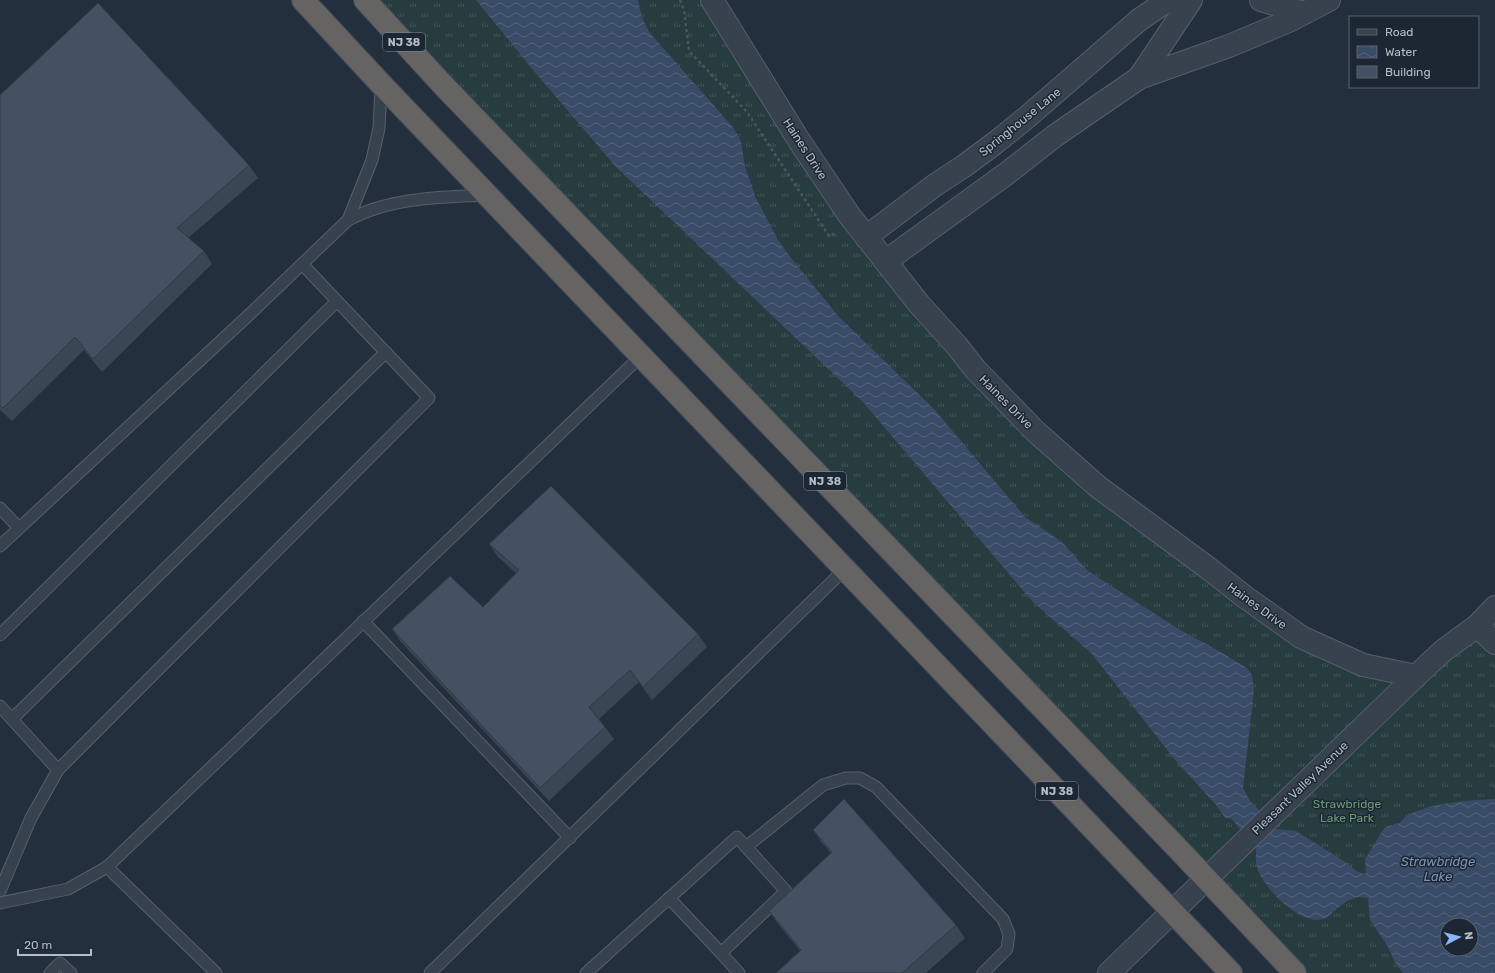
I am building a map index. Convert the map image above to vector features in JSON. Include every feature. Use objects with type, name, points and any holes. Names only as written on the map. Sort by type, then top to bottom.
[{"type":"highway","name":"NJ 38","points":[[303,0],[381,84],[1231,973]]},
{"type":"highway","name":"NJ 38","points":[[366,0],[442,84],[1295,973]]},
{"type":"street","name":"Haines Drive","points":[[712,0],[800,142],[860,229],[919,304],[957,346],[975,369],[1035,431],[1097,486],[1301,637],[1363,665],[1416,676]]},
{"type":"street","name":"Springhouse Lane","points":[[860,229],[935,185],[995,143],[1139,20],[1168,0]]},
{"type":"street","points":[[1139,78],[1191,0]]},
{"type":"street","points":[[1262,0],[1303,14]]},
{"type":"street","points":[[886,261],[1006,174],[1056,135],[1139,78],[1229,46],[1303,14],[1329,0]]},
{"type":"street","name":"Pleasant Valley Avenue","points":[[1109,973],[1416,676],[1444,650],[1477,626],[1495,607]]},
{"type":"street","points":[[1477,626],[1495,643]]},
{"type":"lane","points":[[348,220],[372,160],[380,128],[381,84]]},
{"type":"lane","points":[[0,546],[348,220],[373,209],[404,201],[439,197],[488,195]]},
{"type":"lane","points":[[0,891],[31,818],[58,770],[429,398],[302,264]]},
{"type":"lane","points":[[0,635],[337,301]]},
{"type":"lane","points":[[12,719],[386,352]]},
{"type":"lane","points":[[0,903],[68,889],[106,867],[641,356]]},
{"type":"lane","points":[[0,508],[19,528]]},
{"type":"lane","points":[[430,973],[845,569]]},
{"type":"lane","points":[[363,621],[570,838]]},
{"type":"lane","points":[[0,706],[58,770]]},
{"type":"lane","points":[[746,847],[822,785],[846,778],[860,778],[876,788],[1004,919],[1009,934],[1007,949],[983,973]]},
{"type":"lane","points":[[586,973],[737,837],[786,891],[721,953]]},
{"type":"lane","points":[[106,867],[216,973]]},
{"type":"lane","points":[[669,898],[739,973]]},
{"type":"lane","points":[[50,973],[60,963],[71,973]]},
{"type":"path","points":[[680,0],[684,10],[689,51],[747,112],[829,236],[860,229]]},
{"type":"green space","name":"Strawbridge Lake Park","points":[[365,0],[716,0],[886,261],[1035,431],[1342,657],[1415,676],[1495,604],[1495,973],[1295,973]]},
{"type":"water","name":"Strawbridge Lake","points":[[476,0],[638,0],[642,17],[649,32],[732,126],[741,141],[745,167],[756,198],[778,240],[839,317],[934,409],[1025,517],[1061,541],[1088,571],[1182,631],[1247,668],[1252,675],[1254,690],[1243,788],[1250,801],[1277,829],[1296,831],[1347,863],[1356,871],[1364,874],[1366,873],[1365,859],[1385,827],[1400,823],[1404,818],[1412,813],[1431,806],[1463,801],[1495,799],[1495,973],[1403,973],[1394,961],[1388,947],[1370,920],[1368,898],[1353,898],[1326,918],[1314,920],[1295,912],[1277,897],[1263,881],[1259,873],[1256,864],[1256,849],[1231,818],[1225,818],[1216,805],[1176,761],[1091,653],[1032,601],[862,401],[616,167],[533,70]]},
{"type":"building","points":[[98,3],[249,165],[177,228],[204,251],[93,359],[75,337],[3,408],[0,405],[0,95]]},
{"type":"building","points":[[551,486],[698,634],[643,687],[630,670],[589,707],[605,727],[540,788],[392,629],[450,576],[483,607],[519,570],[489,544]]},
{"type":"building","points":[[844,799],[956,925],[902,973],[776,973],[801,950],[769,911],[832,852],[813,830]]}]
